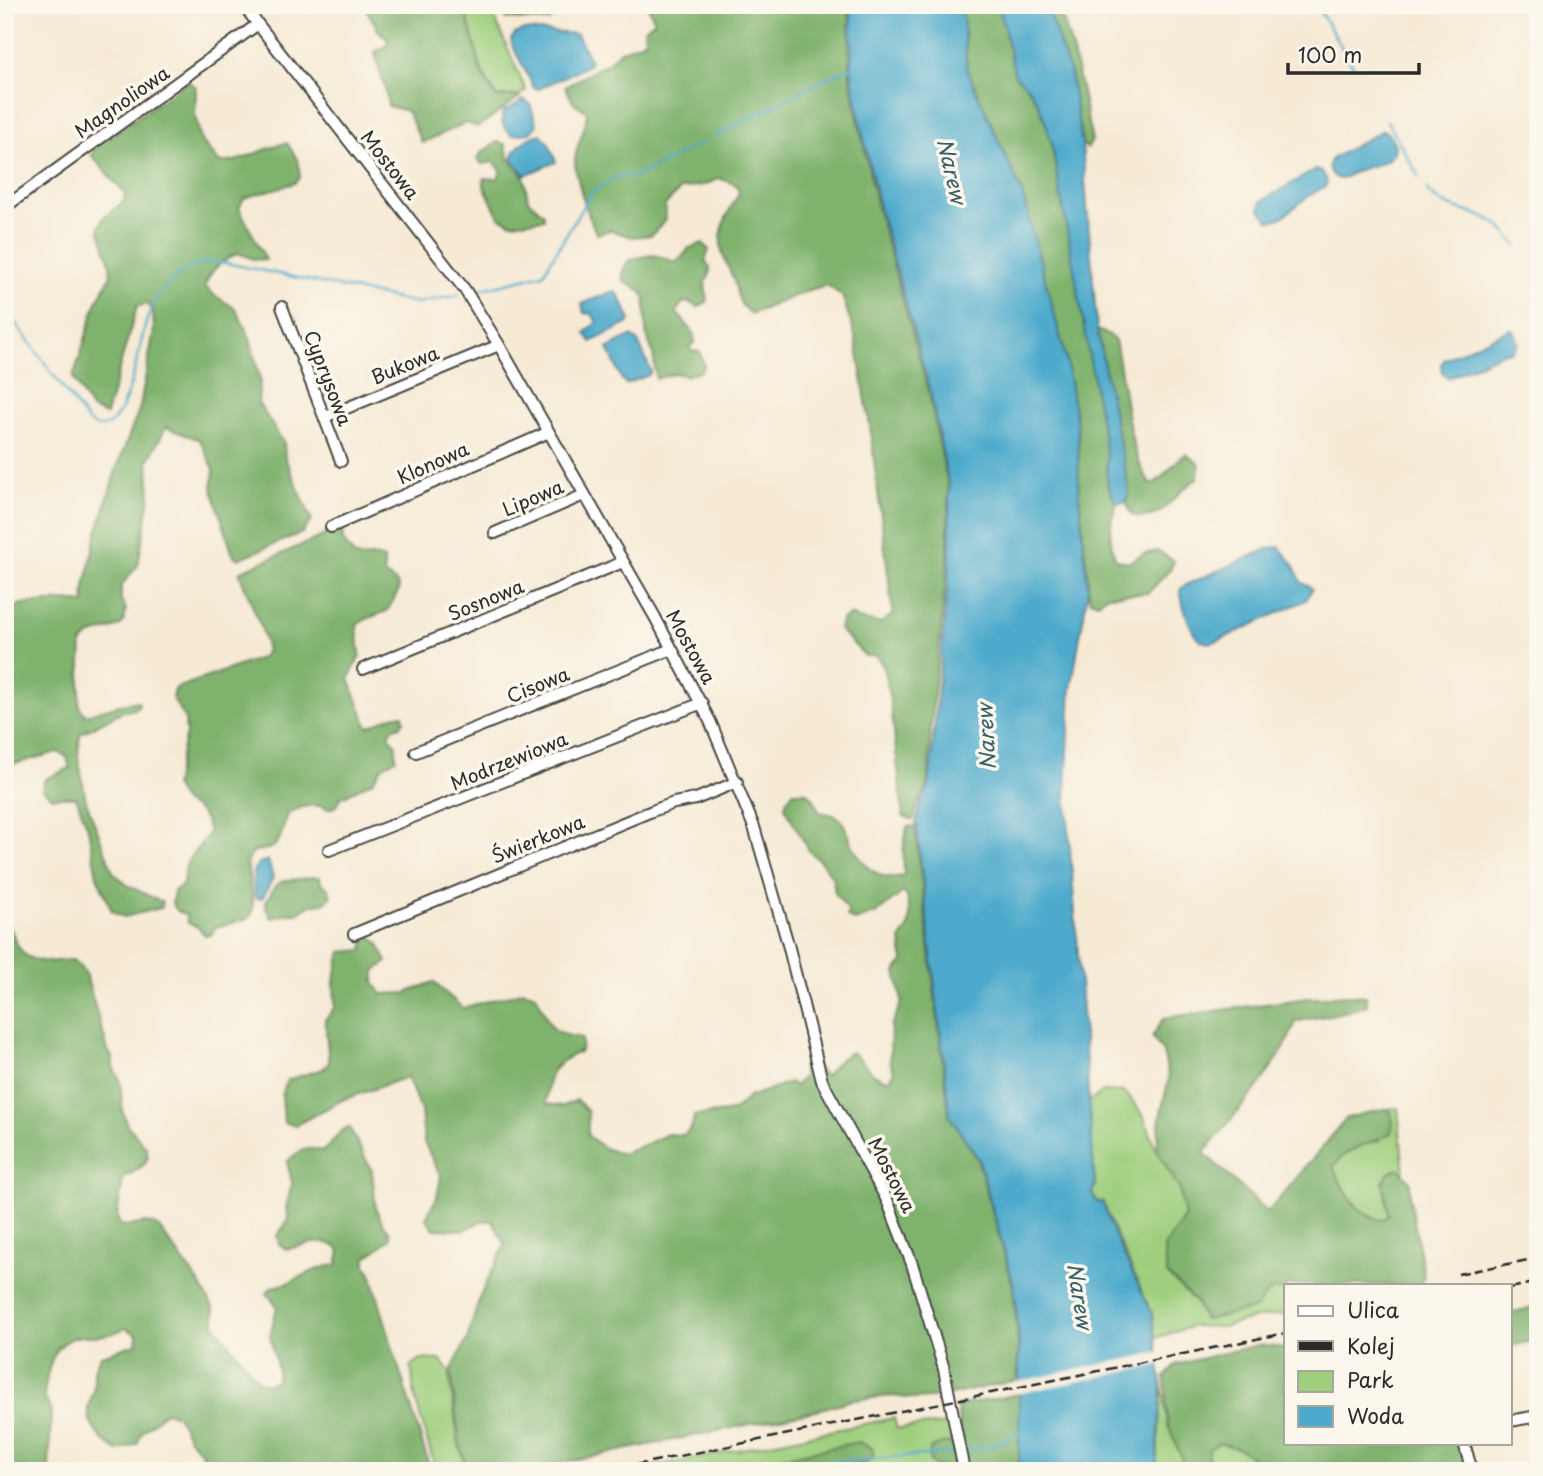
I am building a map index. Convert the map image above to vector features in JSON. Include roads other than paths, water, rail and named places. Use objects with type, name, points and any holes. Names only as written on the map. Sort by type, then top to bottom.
[{"type":"street","name":"Mostowa","points":[[243,5],[465,290],[549,432],[702,703],[737,782],[765,864],[822,1081],[896,1221],[930,1320],[964,1471]]},
{"type":"street","name":"Magnoliowa","points":[[5,207],[258,24]]},
{"type":"street","name":"Cyprysowa","points":[[282,307],[341,461]]},
{"type":"street","name":"Bukowa","points":[[325,416],[499,345]]},
{"type":"street","name":"Klonowa","points":[[331,527],[549,432]]},
{"type":"street","name":"Lipowa","points":[[495,533],[584,495]]},
{"type":"street","name":"Sosnowa","points":[[363,669],[623,562]]},
{"type":"street","name":"Cisowa","points":[[416,752],[672,649]]},
{"type":"street","name":"Modrzewiowa","points":[[329,850],[702,703]]},
{"type":"street","name":"Świerkowa","points":[[354,934],[652,811],[696,799],[737,782]]},
{"type":"street","points":[[1512,1422],[1538,1416]]},
{"type":"street","points":[[1464,1444],[1472,1471]]},
{"type":"water","name":"Narew","points":[[851,5],[962,5],[967,70],[1022,193],[1066,358],[1078,431],[1079,495],[1088,590],[1071,689],[1066,792],[1095,1185],[1092,1193],[1097,1202],[1103,1203],[1113,1232],[1152,1313],[1162,1385],[1156,1471],[1019,1471],[1019,1342],[1014,1286],[979,1160],[950,1116],[916,822],[921,802],[929,788],[950,557],[949,486],[931,394],[879,207],[861,125],[852,77]]},
{"type":"water","points":[[999,5],[1046,5],[1070,73],[1082,143],[1097,330],[1129,491],[1126,502],[1117,503],[1107,481],[1107,456],[1051,140],[1034,97],[1015,76]]},
{"type":"water","points":[[524,30],[577,34],[590,61],[587,66],[539,89],[534,88],[512,45],[511,39]]},
{"type":"water","points":[[524,100],[530,104],[537,125],[530,133],[512,135],[503,125],[503,112]]},
{"type":"water","points":[[1383,130],[1390,135],[1394,143],[1395,150],[1388,159],[1342,179],[1332,174],[1329,165],[1333,158]]},
{"type":"water","points":[[541,134],[549,144],[556,162],[525,175],[512,158],[523,142]]},
{"type":"water","points":[[1315,170],[1321,171],[1327,181],[1326,186],[1281,218],[1270,221],[1260,210],[1261,201]]},
{"type":"water","points":[[613,291],[618,294],[630,318],[629,323],[591,342],[585,333],[597,322],[592,314],[584,313],[582,304]]},
{"type":"water","points":[[1511,329],[1518,344],[1512,351],[1448,378],[1442,373],[1441,364],[1445,359]]},
{"type":"water","points":[[632,336],[638,341],[651,371],[649,375],[626,384],[608,348]]},
{"type":"water","points":[[1279,547],[1292,562],[1302,583],[1312,589],[1306,600],[1218,641],[1209,643],[1200,640],[1188,620],[1180,590],[1185,585],[1270,548]]},
{"type":"water","points":[[268,860],[273,878],[263,897],[259,899],[255,896],[253,871],[258,863]]},
{"type":"waterway","points":[[1316,5],[1353,66]]},
{"type":"waterway","points":[[715,136],[835,74],[852,68]]},
{"type":"waterway","points":[[1387,121],[1419,177]]},
{"type":"waterway","points":[[475,291],[543,274],[591,193],[616,177],[639,175],[704,142]]},
{"type":"waterway","points":[[1426,189],[1440,202],[1494,222],[1517,246]]},
{"type":"waterway","points":[[5,309],[86,419],[99,427],[110,423],[120,411],[128,394],[147,319],[158,298],[173,279],[195,265],[226,263],[417,303],[459,295]]},
{"type":"waterway","points":[[962,1452],[990,1446],[1022,1431]]},
{"type":"waterway","points":[[782,1471],[824,1462],[956,1453]]},
{"type":"railway","points":[[1458,1274],[1538,1258]]},
{"type":"railway","points":[[1512,1288],[1538,1282]]},
{"type":"railway","points":[[606,1471],[1284,1333]]}]
